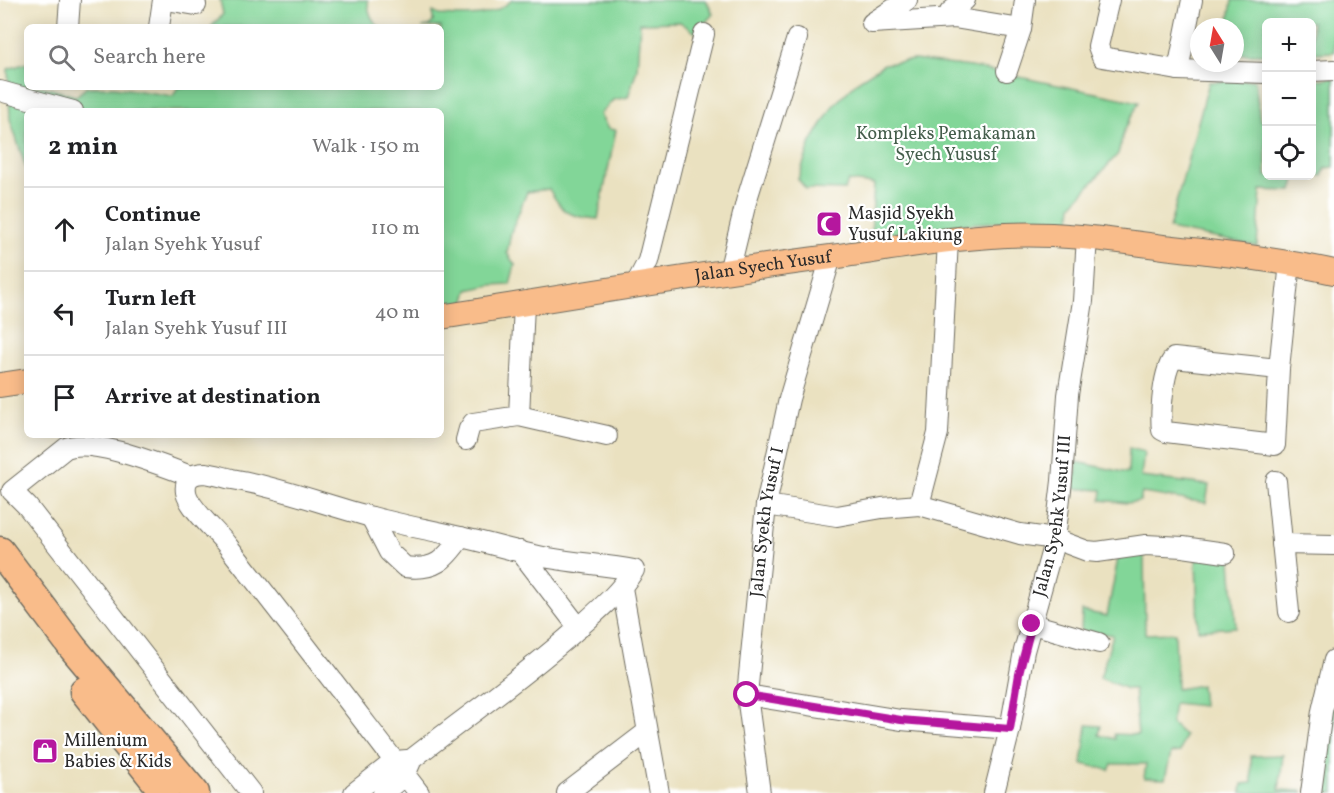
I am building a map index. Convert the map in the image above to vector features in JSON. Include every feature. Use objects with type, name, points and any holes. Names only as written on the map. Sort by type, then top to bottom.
[{"type":"highway","points":[[0,551],[67,655],[165,793]]},
{"type":"highway","points":[[0,582],[41,638],[67,655],[195,793]]},
{"type":"main road","name":"Jalan Syech Yusuf","points":[[444,317],[636,284],[948,240],[1006,235],[1050,234],[1087,237],[1290,262],[1334,272]]},
{"type":"main road","points":[[0,385],[24,381]]},
{"type":"street","points":[[68,24],[70,0]]},
{"type":"street","points":[[160,24],[164,0],[196,5]]},
{"type":"street","points":[[907,0],[872,23],[952,7],[1021,29]]},
{"type":"street","points":[[1007,71],[1021,29],[1025,0]]},
{"type":"street","points":[[1108,0],[1098,46],[1102,57],[1178,70],[1262,73]]},
{"type":"street","points":[[1178,70],[1191,0]]},
{"type":"street","points":[[636,284],[648,261],[704,34]]},
{"type":"street","points":[[729,272],[747,202],[797,38]]},
{"type":"street","points":[[1316,71],[1334,70]]},
{"type":"street","points":[[0,91],[62,108]]},
{"type":"street","name":"Jalan Syehk Yusuf III","points":[[994,793],[1010,729],[1019,674],[1055,539],[1068,395],[1083,301],[1087,237]]},
{"type":"street","points":[[919,506],[938,433],[948,240]]},
{"type":"street","name":"Jalan Syekh Yusuf I","points":[[760,793],[747,695],[766,505],[789,399],[831,257]]},
{"type":"street","points":[[1279,369],[1174,358],[1167,368],[1161,427],[1166,432],[1275,445],[1279,369],[1290,262]]},
{"type":"street","points":[[519,416],[524,304]]},
{"type":"street","points":[[466,440],[473,423],[519,416],[607,436]]},
{"type":"street","points":[[191,476],[112,451],[74,445],[66,448],[12,491],[27,506],[251,793]]},
{"type":"street","points":[[354,793],[404,765],[539,663],[622,588],[634,570],[548,558],[371,517],[282,489],[209,474],[191,476],[186,489],[192,505],[217,532],[404,765],[419,793]]},
{"type":"street","points":[[1276,481],[1289,612]]},
{"type":"street","points":[[766,505],[837,516],[882,508],[919,506],[1009,531],[1055,539],[1093,552],[1146,545],[1225,553]]},
{"type":"street","points":[[371,517],[390,552],[405,567],[427,567],[436,564],[444,559],[461,537]]},
{"type":"street","points":[[1282,544],[1334,545]]},
{"type":"street","points":[[520,551],[579,628]]},
{"type":"street","points":[[622,588],[659,793]]},
{"type":"street","points":[[1032,624],[1099,644]]},
{"type":"street","points":[[1311,793],[1322,711],[1334,660]]},
{"type":"street","points":[[747,695],[901,720],[1010,729]]},
{"type":"street","points":[[567,793],[647,732]]},
{"type":"street","points":[[383,793],[404,765]]},
{"type":"green space","points":[[220,0],[368,0],[371,15],[376,24],[214,24],[223,14]]},
{"type":"green space","points":[[512,0],[706,0],[713,14],[696,33],[680,22],[640,23],[637,69],[628,97],[613,100],[600,114],[608,129],[616,130],[598,219],[568,213],[549,189],[527,192],[511,232],[507,253],[515,265],[510,284],[468,290],[464,304],[444,315],[444,108],[24,108],[24,162],[10,119],[8,69],[24,64],[24,90],[55,90],[76,96],[83,90],[134,90],[173,96],[176,90],[444,90],[444,24],[431,24],[433,12],[439,15],[477,15],[495,11]]},
{"type":"green space","points":[[1232,0],[1334,0],[1334,52],[1316,53],[1316,18],[1262,18],[1262,54],[1244,54],[1244,18],[1229,18]]},
{"type":"green space","name":"Kompleks Pemakaman Syech Yususf","points":[[914,60],[971,67],[1139,102],[1124,131],[1118,154],[1072,205],[1070,222],[1020,221],[971,224],[871,237],[874,184],[848,181],[845,190],[806,189],[798,179],[811,142],[833,106],[859,80],[884,64]]},
{"type":"green space","points":[[1334,78],[1334,167],[1325,168],[1322,176],[1316,175],[1316,80]]},
{"type":"green space","points":[[1255,80],[1260,121],[1262,121],[1262,180],[1295,180],[1292,191],[1261,190],[1257,246],[1169,229],[1209,82]]},
{"type":"green space","points":[[1129,448],[1144,452],[1141,477],[1209,485],[1206,503],[1142,493],[1140,501],[1127,503],[1101,500],[1102,490],[1067,488],[1068,474],[1076,475],[1077,462],[1128,473]]},
{"type":"green space","points":[[1144,550],[1145,634],[1175,633],[1177,689],[1201,685],[1203,706],[1174,703],[1171,723],[1185,736],[1180,752],[1171,753],[1165,779],[1144,778],[1146,764],[1112,764],[1109,770],[1082,764],[1087,725],[1101,726],[1099,735],[1115,739],[1114,734],[1138,735],[1134,689],[1127,689],[1100,678],[1113,635],[1081,631],[1082,611],[1107,616],[1119,553]]},
{"type":"green space","points":[[1196,555],[1231,560],[1236,627],[1198,630]]},
{"type":"green space","points":[[1334,686],[1334,793],[1315,793]]},
{"type":"green space","points":[[1283,755],[1279,790],[1302,791],[1302,793],[1241,793],[1242,784],[1252,783],[1251,756]]},
{"type":"place","name":"Masjid Syekh Yusuf Lakiung","points":[[829,224]]},
{"type":"place","name":"Millenium Babies & Kids","points":[[45,751]]},
{"type":"route","points":[[747,695],[877,717],[1010,729],[1019,674],[1032,624]]}]
